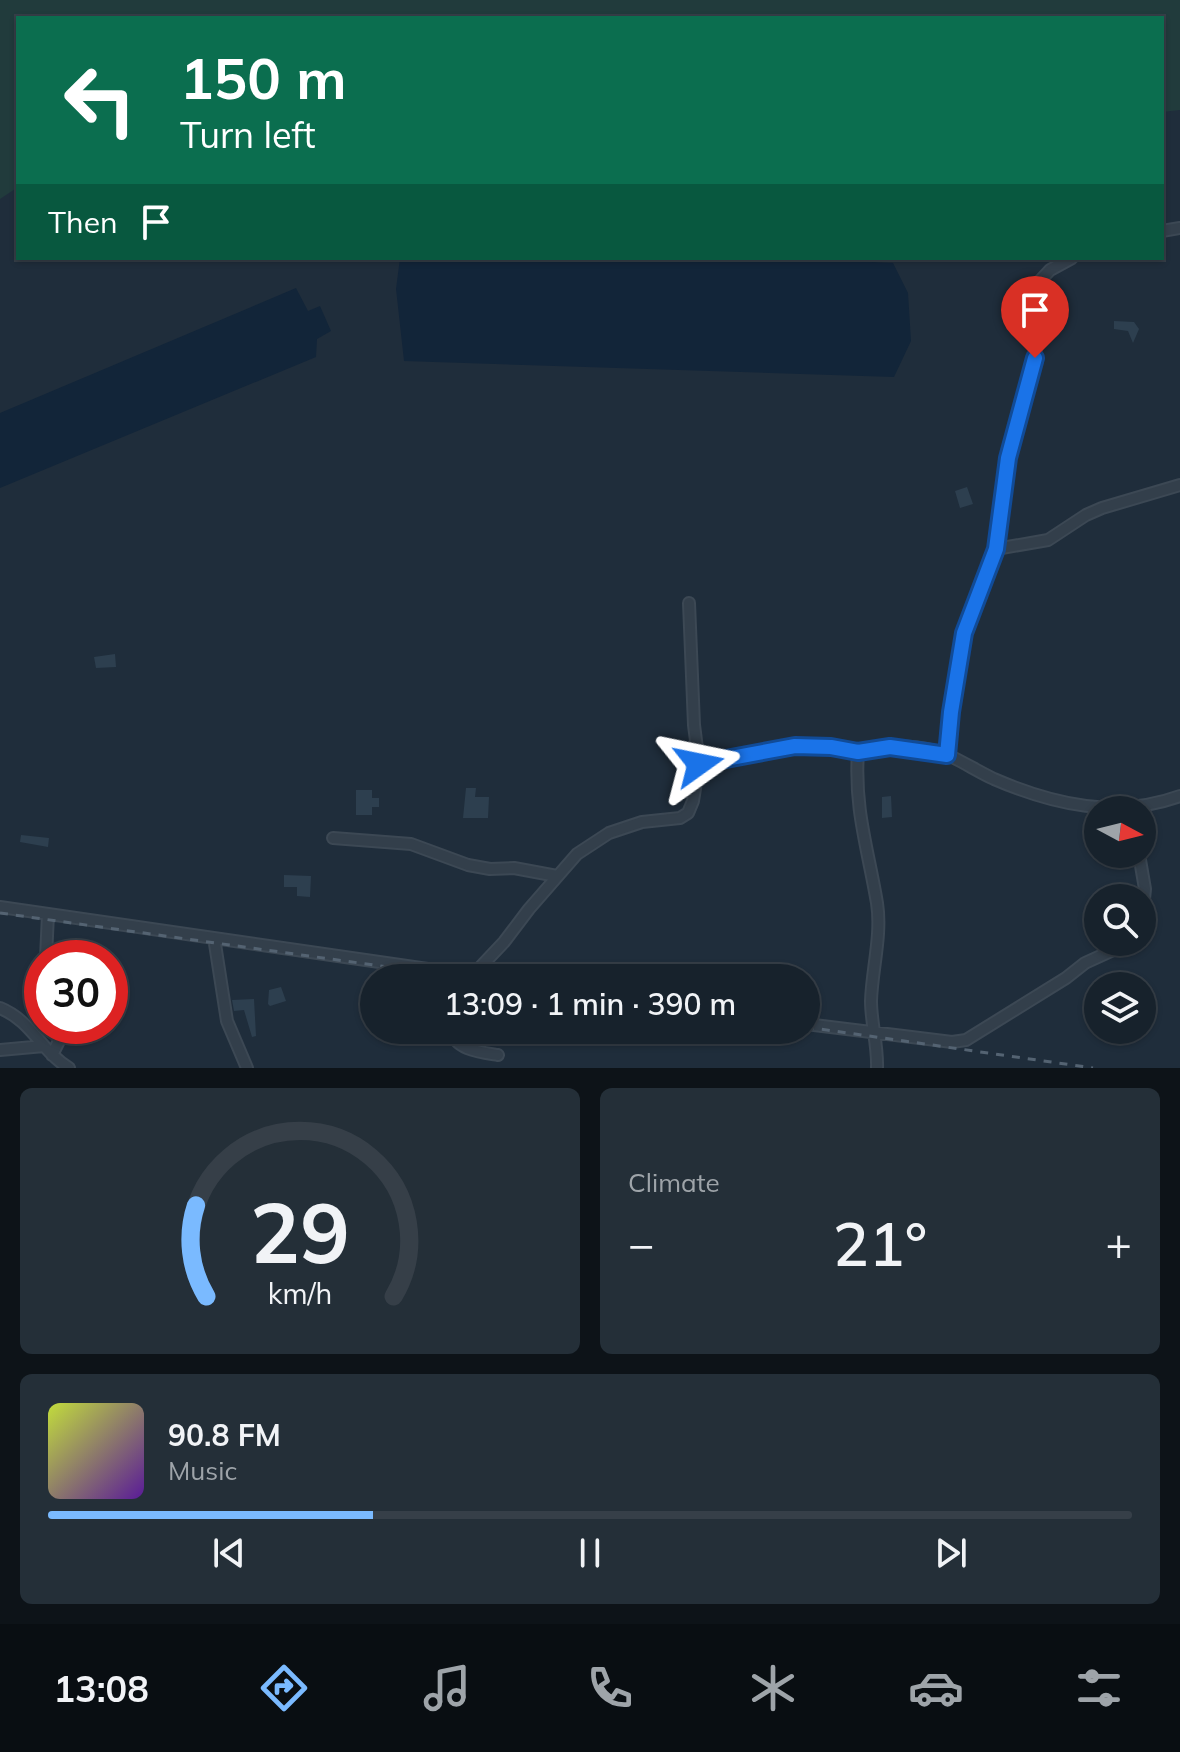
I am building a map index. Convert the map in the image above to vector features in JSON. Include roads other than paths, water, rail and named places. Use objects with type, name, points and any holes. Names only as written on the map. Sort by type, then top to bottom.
[{"type":"street","points":[[947,755],[964,633],[996,549],[1008,458],[1036,349],[1038,283],[1050,270],[1068,260]]},
{"type":"street","points":[[996,549],[1048,540],[1102,508],[1180,485]]},
{"type":"street","points":[[483,964],[577,854],[609,833],[642,822],[680,818],[688,813],[699,764],[689,652],[689,603]]},
{"type":"street","points":[[699,764],[795,746],[831,747],[858,752],[890,747],[947,755],[993,779],[1041,797],[1084,807]]},
{"type":"street","points":[[858,752],[860,829],[878,906],[871,1003],[877,1068]]},
{"type":"street","points":[[1156,802],[1180,796]]},
{"type":"street","points":[[333,838],[411,844],[468,865],[490,869],[514,868],[557,876]]},
{"type":"street","points":[[0,907],[389,964]]},
{"type":"street","points":[[47,940],[48,914]]},
{"type":"street","points":[[217,939],[215,944],[224,1009],[247,1068]]},
{"type":"street","points":[[820,1026],[952,1042],[966,1040],[1100,956]]},
{"type":"street","points":[[0,1008],[18,1016],[69,1068]]},
{"type":"street","points":[[0,1050],[48,1050],[55,1044]]},
{"type":"street","points":[[458,1044],[498,1055]]},
{"type":"water","points":[[400,260],[832,260],[893,263],[908,293],[911,341],[894,377],[404,361],[396,289]]},
{"type":"water","points":[[296,288],[308,311],[320,306],[331,331],[317,339],[316,357],[0,488],[0,413]]},
{"type":"railway","points":[[0,913],[366,964]]},
{"type":"railway","points":[[820,1029],[1093,1068]]}]
